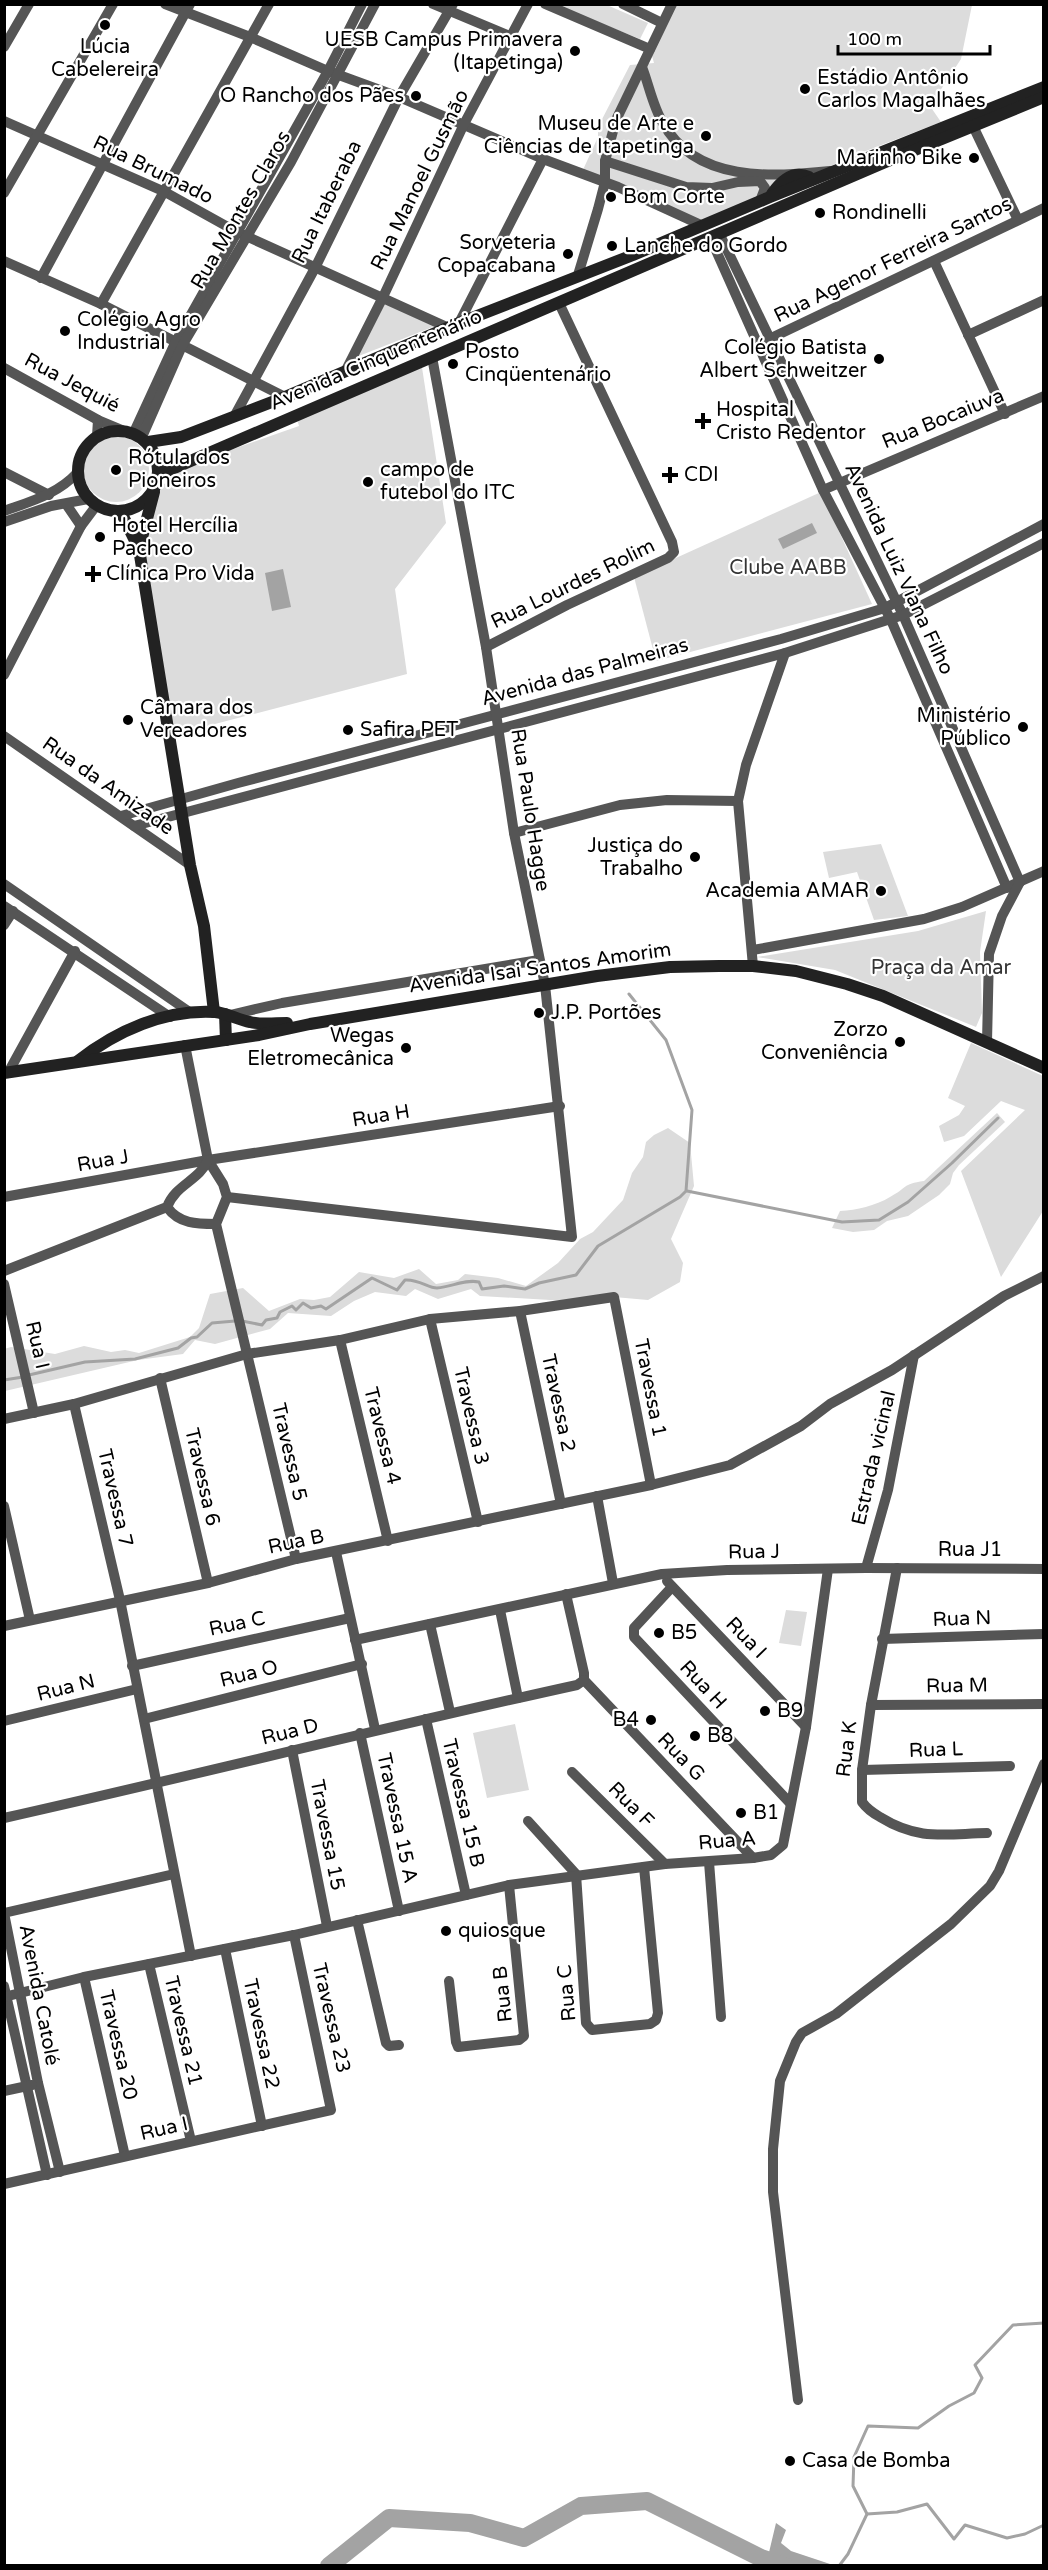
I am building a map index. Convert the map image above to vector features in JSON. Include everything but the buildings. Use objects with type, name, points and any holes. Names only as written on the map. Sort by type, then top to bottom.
[{"type":"main road","name":"Avenida Cinquentenário","points":[[136,435],[180,437],[234,417],[578,274],[633,255],[811,180],[1044,87]]},
{"type":"main road","name":"Avenida Cinquentenário","points":[[158,475],[720,233],[1044,97]]},
{"type":"main road","name":"Avenida Cinquentenário","points":[[765,199],[789,176],[799,174]]},
{"type":"main road","points":[[799,174],[811,180]]},
{"type":"main road","name":"Avenida Cinquentenário","points":[[720,233],[768,208],[808,192],[812,187],[811,180]]},
{"type":"main road","points":[[578,274],[609,282]]},
{"type":"main road","points":[[139,549],[155,488],[158,475],[155,453],[136,435],[109,431],[97,436],[83,453],[78,472],[79,483],[92,502],[121,512],[140,505],[155,488]]},
{"type":"main road","points":[[121,512],[139,549],[190,865],[223,1014],[226,1040]]},
{"type":"main road","name":"Avenida Isai Santos Amorim","points":[[6,1073],[226,1040],[545,985],[670,967],[753,966],[818,975],[883,996],[1044,1068]]},
{"type":"main road","points":[[78,1061],[102,1043],[127,1029],[191,1013],[223,1014],[251,1023],[310,1024]]},
{"type":"street","points":[[4,47],[29,4]]},
{"type":"street","points":[[4,193],[112,4]]},
{"type":"street","points":[[165,4],[188,9],[327,71],[465,124],[701,225]]},
{"type":"street","points":[[101,304],[269,4]]},
{"type":"street","name":"Rua Montes Claros","points":[[136,435],[178,345],[241,234],[362,4]]},
{"type":"street","name":"Rua Montes Claros","points":[[241,234],[291,162],[375,4]]},
{"type":"street","points":[[433,4],[451,7],[512,37]]},
{"type":"street","name":"Rua Manoel Gusmão","points":[[345,372],[465,124],[528,4]]},
{"type":"street","points":[[545,4],[650,49]]},
{"type":"street","points":[[623,4],[662,22]]},
{"type":"street","points":[[578,274],[605,182],[604,161],[616,120],[672,4]]},
{"type":"street","name":"Rua Itaberaba","points":[[234,417],[252,380],[315,268],[399,97],[451,7]]},
{"type":"street","points":[[41,278],[188,9]]},
{"type":"street","points":[[642,67],[663,123],[680,146],[705,164],[722,169],[761,174],[799,174],[838,170]]},
{"type":"street","name":"Rua Brumado","points":[[4,121],[165,192],[241,234],[315,268],[454,326]]},
{"type":"street","points":[[974,126],[1018,220]]},
{"type":"street","points":[[454,326],[543,159]]},
{"type":"street","points":[[604,161],[686,187],[760,181],[765,188],[765,199]]},
{"type":"street","points":[[719,186],[723,176],[722,169]]},
{"type":"street","name":"Rua Agenor Ferreira Santos","points":[[759,344],[1044,208]]},
{"type":"street","name":"Avenida Luiz Viana Filho","points":[[720,233],[903,615],[1014,886]]},
{"type":"street","name":"Avenida Luiz Viana Filho","points":[[720,233],[759,344],[823,490],[891,620],[1014,886]]},
{"type":"street","points":[[4,261],[101,304],[178,345],[285,397]]},
{"type":"street","points":[[934,261],[1005,414]]},
{"type":"street","points":[[968,334],[1044,300]]},
{"type":"street","name":"Rua Lourdes Rolim","points":[[486,647],[567,605],[668,558],[674,552],[672,542],[559,303]]},
{"type":"street","name":"Rua Paulo Hagge","points":[[432,357],[486,647],[514,833],[545,985]]},
{"type":"street","name":"Rua Jequié","points":[[4,369],[98,420],[136,435]]},
{"type":"street","name":"Rua Bocaiuva","points":[[823,490],[1044,396]]},
{"type":"street","points":[[97,436],[98,420]]},
{"type":"street","points":[[4,472],[49,495]]},
{"type":"street","points":[[4,512],[49,495],[61,488],[78,472]]},
{"type":"street","points":[[4,522],[51,506],[92,502],[4,675]]},
{"type":"street","points":[[66,504],[81,526]]},
{"type":"street","name":"Avenida das Palmeiras","points":[[134,826],[181,805],[496,715],[781,639],[885,608],[1044,524]]},
{"type":"street","name":"Avenida das Palmeiras","points":[[121,816],[181,805],[499,729],[784,653],[903,615],[1044,543]]},
{"type":"street","points":[[982,557],[989,570]]},
{"type":"street","points":[[753,966],[738,801],[756,733],[784,653]]},
{"type":"street","name":"Rua da Amizade","points":[[4,736],[190,865]]},
{"type":"street","points":[[514,833],[620,805],[667,800],[738,801]]},
{"type":"street","points":[[753,950],[924,919],[962,907],[1044,871]]},
{"type":"street","points":[[4,884],[191,1013]]},
{"type":"street","points":[[987,1042],[989,954],[1014,886]]},
{"type":"street","points":[[4,925],[9,908],[170,1017]]},
{"type":"street","points":[[6,1073],[75,951]]},
{"type":"street","points":[[223,1014],[539,960]]},
{"type":"street","points":[[228,1197],[572,1237],[560,1106],[545,985]]},
{"type":"street","points":[[167,1207],[172,1214],[184,1221],[216,1224],[228,1197],[208,1160],[185,1045]]},
{"type":"street","name":"Rua H","points":[[208,1160],[560,1106]]},
{"type":"street","points":[[4,1271],[167,1207],[178,1189],[203,1170],[208,1160]]},
{"type":"street","name":"Rua J","points":[[4,1197],[208,1160]]},
{"type":"street","name":"Travessa 5","points":[[216,1224],[296,1559]]},
{"type":"street","name":"Rua B","points":[[4,1626],[208,1583],[296,1559],[651,1485],[730,1466],[801,1426],[830,1404],[914,1356],[990,1305],[1044,1275]]},
{"type":"street","name":"Rua I","points":[[4,1284],[34,1413]]},
{"type":"street","name":"Travessa 1","points":[[520,1311],[614,1297],[651,1485]]},
{"type":"street","points":[[4,1419],[74,1404],[248,1354],[340,1340],[430,1319],[520,1311]]},
{"type":"street","name":"Travessa 2","points":[[520,1311],[561,1504]]},
{"type":"street","name":"Travessa 3","points":[[430,1319],[478,1522]]},
{"type":"street","name":"Travessa 4","points":[[340,1340],[388,1541]]},
{"type":"street","name":"Estrada vicinal","points":[[866,1568],[888,1490],[914,1356]]},
{"type":"street","name":"Travessa 6","points":[[160,1378],[208,1583]]},
{"type":"street","name":"Travessa 7","points":[[74,1404],[120,1600],[191,1956]]},
{"type":"street","points":[[355,1640],[500,1610],[613,1583],[597,1496]]},
{"type":"street","points":[[4,1506],[30,1620]]},
{"type":"street","points":[[336,1552],[375,1729]]},
{"type":"street","name":"Rua J","points":[[613,1583],[662,1574],[727,1570],[897,1568]]},
{"type":"street","name":"Rua J1","points":[[897,1568],[1044,1569]]},
{"type":"street","name":"Rua K","points":[[897,1568],[871,1705],[862,1770],[862,1802],[869,1810],[891,1824],[914,1833],[987,1833]]},
{"type":"street","name":"Rua A","points":[[5,1993],[19,1993],[84,1977],[294,1935],[509,1885],[576,1874],[771,1855],[783,1845],[806,1727],[828,1569]]},
{"type":"street","name":"Rua I","points":[[662,1574],[806,1727]]},
{"type":"street","name":"Rua H","points":[[672,1587],[634,1628],[634,1637],[790,1803]]},
{"type":"street","points":[[566,1594],[584,1680]]},
{"type":"street","points":[[500,1610],[518,1698]]},
{"type":"street","name":"Rua C","points":[[132,1666],[350,1618]]},
{"type":"street","points":[[430,1624],[450,1712]]},
{"type":"street","name":"Rua N","points":[[882,1639],[1044,1634]]},
{"type":"street","name":"Rua O","points":[[144,1719],[362,1664]]},
{"type":"street","name":"Rua D","points":[[4,1818],[156,1784],[375,1729],[577,1685],[584,1680]]},
{"type":"street","name":"Rua G","points":[[584,1680],[753,1858]]},
{"type":"street","name":"Rua N","points":[[4,1721],[137,1689]]},
{"type":"street","name":"Rua M","points":[[871,1705],[1044,1704]]},
{"type":"street","name":"Travessa 15 B","points":[[426,1719],[466,1895]]},
{"type":"street","name":"Travessa 15 A","points":[[360,1733],[399,1911]]},
{"type":"street","name":"Travessa 15","points":[[292,1750],[327,1926]]},
{"type":"street","points":[[798,2400],[772,2192],[773,2139],[780,2081],[802,2033],[836,2014],[940,1933],[990,1886],[1044,1764]]},
{"type":"street","name":"Rua L","points":[[862,1770],[1010,1766]]},
{"type":"street","name":"Rua F","points":[[572,1772],[665,1864]]},
{"type":"street","points":[[528,1821],[576,1874]]},
{"type":"street","points":[[709,1862],[721,2017]]},
{"type":"street","name":"Rua C","points":[[576,1874],[587,2026],[592,2030],[650,2024],[656,2020],[658,2013],[644,1867]]},
{"type":"street","points":[[4,1913],[174,1874]]},
{"type":"street","name":"Rua B","points":[[449,1982],[458,2048],[519,2040],[524,2036],[509,1885]]},
{"type":"street","name":"Avenida Catolé","points":[[4,1913],[38,2083],[60,2172]]},
{"type":"street","points":[[357,1920],[386,2043],[389,2046],[399,2045]]},
{"type":"street","name":"Travessa 23","points":[[294,1935],[332,2109]]},
{"type":"street","name":"Travessa 22","points":[[225,1949],[262,2126]]},
{"type":"street","name":"Travessa 21","points":[[149,1964],[191,2141]]},
{"type":"street","name":"Travessa 20","points":[[84,1977],[125,2156]]},
{"type":"street","name":"Avenida Catolé","points":[[5,1993],[47,2175]]},
{"type":"street","name":"Avenida Catolé","points":[[27,2086],[38,2083]]},
{"type":"street","points":[[4,2091],[27,2086]]},
{"type":"street","name":"Rua I","points":[[4,2184],[332,2109]]},
{"type":"green space","points":[[556,5],[607,5],[648,23],[640,39]]},
{"type":"green space","name":"Estádio Antônio Carlos Magalhães","points":[[667,5],[972,5],[961,59],[930,106],[941,122],[840,161],[793,188],[696,222],[582,172],[598,137],[598,127],[630,65],[654,63],[650,49]]},
{"type":"green space","points":[[378,298],[438,325],[346,361]]},
{"type":"green space","points":[[421,361],[446,523],[395,589],[407,674],[173,735],[140,544],[155,492],[185,466],[299,426],[295,412]]},
{"type":"green space","name":"Rótula dos Pioneiros","points":[[110,436],[122,436],[134,441],[144,451],[149,469],[147,482],[134,497],[122,502],[110,502],[98,497],[88,487],[83,475],[83,463],[88,451],[98,441]]},
{"type":"green space","name":"Clube AABB","points":[[821,492],[872,604],[656,661],[634,577]]},
{"type":"green space","name":"Academia AMAR","points":[[881,844],[908,916],[874,920],[857,872],[829,878],[823,852]]},
{"type":"green space","name":"Praça da Amar","points":[[986,911],[980,952],[982,1013],[976,1027],[835,970],[757,957],[918,931]]},
{"type":"green space","points":[[971,1043],[1043,1076],[1043,1211],[1001,1277],[961,1171],[1025,1110],[1001,1101],[964,1136],[944,1142],[939,1126],[959,1115],[965,1106],[948,1098]]},
{"type":"green space","points":[[997,1113],[1005,1122],[959,1165],[953,1173],[950,1184],[939,1195],[908,1216],[887,1221],[874,1230],[853,1232],[832,1228],[840,1211],[872,1205],[908,1185],[924,1181]]},
{"type":"green space","points":[[668,1128],[690,1143],[694,1186],[671,1239],[683,1263],[680,1282],[648,1300],[614,1297],[601,1303],[480,1296],[471,1289],[438,1299],[415,1289],[406,1296],[375,1292],[354,1301],[331,1316],[288,1313],[270,1329],[215,1344],[195,1340],[183,1354],[138,1360],[5,1391],[4,1349],[11,1347],[55,1354],[84,1346],[111,1352],[125,1350],[139,1353],[190,1337],[199,1328],[210,1294],[243,1288],[269,1311],[300,1299],[314,1300],[330,1297],[359,1272],[394,1278],[419,1269],[436,1284],[458,1280],[465,1274],[498,1278],[526,1286],[558,1263],[580,1239],[593,1232],[623,1200],[632,1173],[643,1157],[646,1142]]},
{"type":"green space","points":[[786,1610],[807,1612],[801,1646],[779,1643]]},
{"type":"green space","points":[[515,1724],[529,1790],[487,1798],[473,1733]]},
{"type":"shaded area","points":[[812,523],[817,533],[783,549],[778,539]]},
{"type":"shaded area","points":[[283,569],[291,607],[272,611],[265,573]]},
{"type":"shaded area","points":[[776,2523],[786,2530],[781,2543],[791,2551],[833,2565],[766,2565]]},
{"type":"waterway","points":[[242,1321],[262,1325],[266,1320],[277,1318],[280,1312],[292,1306],[296,1310],[303,1303],[311,1308],[321,1306],[326,1309],[372,1278],[397,1290],[405,1280],[437,1288],[474,1281],[479,1282],[482,1289],[504,1286],[525,1289],[539,1283],[576,1275],[598,1246],[680,1197],[686,1191],[692,1110],[666,1040],[629,994]]},
{"type":"waterway","points":[[687,1191],[842,1222],[879,1220],[908,1202],[998,1118]]},
{"type":"waterway","points":[[29,1375],[85,1362],[135,1359],[178,1348],[191,1338],[197,1337],[212,1323],[235,1321]]},
{"type":"waterway","points":[[4,1380],[23,1377]]},
{"type":"waterway","points":[[839,2566],[848,2554],[867,2514],[853,2486],[854,2457],[868,2426],[918,2428],[949,2406],[974,2393],[982,2378],[975,2365],[1013,2325],[1044,2323]]},
{"type":"waterway","points":[[329,2566],[389,2518],[470,2523],[524,2538],[581,2506],[647,2501],[761,2558],[785,2566]]},
{"type":"waterway","points":[[867,2514],[897,2512],[927,2504],[954,2539],[965,2525],[1007,2538],[1025,2534],[1044,2525]]},
{"type":"place","name":"Lúcia Cabelereira","points":[[105,25]]},
{"type":"place","name":"UESB Campus Primavera (Itapetinga)","points":[[575,51]]},
{"type":"place","name":"Estádio Antônio Carlos Magalhães","points":[[805,89]]},
{"type":"place","name":"O Rancho dos Pães","points":[[416,96]]},
{"type":"place","name":"Museu de Arte e Ciências de Itapetinga","points":[[706,136]]},
{"type":"place","name":"Marinho Bike","points":[[974,158]]},
{"type":"place","name":"Bom Corte","points":[[611,197]]},
{"type":"place","name":"Rondinelli","points":[[820,213]]},
{"type":"place","name":"Lanche do Gordo","points":[[612,246]]},
{"type":"place","name":"Sorveteria Copacabana","points":[[568,254]]},
{"type":"place","name":"Colégio Agro Industrial","points":[[65,331]]},
{"type":"place","name":"Colégio Batista Albert Schweitzer","points":[[879,359]]},
{"type":"place","name":"Posto Cinqüentenário","points":[[453,364]]},
{"type":"place","name":"Hospital Cristo Redentor","points":[[703,421]]},
{"type":"place","name":"Rótula dos Pioneiros","points":[[116,470]]},
{"type":"place","name":"CDI","points":[[670,475]]},
{"type":"place","name":"campo de futebol do ITC","points":[[368,482]]},
{"type":"place","name":"Hotel Hercília Pacheco","points":[[100,537]]},
{"type":"place","name":"Clínica Pro Vida","points":[[93,574]]},
{"type":"place","name":"Câmara dos Vereadores","points":[[128,720]]},
{"type":"place","name":"Ministério Público","points":[[1023,727]]},
{"type":"place","name":"Safira PET","points":[[348,730]]},
{"type":"place","name":"Justiça do Trabalho","points":[[695,857]]},
{"type":"place","name":"Academia AMAR","points":[[881,891]]},
{"type":"place","name":"J.P. Portões","points":[[539,1013]]},
{"type":"place","name":"Zorzo Conveniência","points":[[900,1042]]},
{"type":"place","name":"Wegas Eletromecânica","points":[[406,1048]]},
{"type":"place","name":"B5","points":[[659,1633]]},
{"type":"place","name":"B9","points":[[765,1711]]},
{"type":"place","name":"B4","points":[[651,1720]]},
{"type":"place","name":"B8","points":[[695,1736]]},
{"type":"place","name":"B1","points":[[741,1813]]},
{"type":"place","name":"quiosque","points":[[446,1931]]},
{"type":"place","name":"Casa de Bomba","points":[[790,2461]]}]
